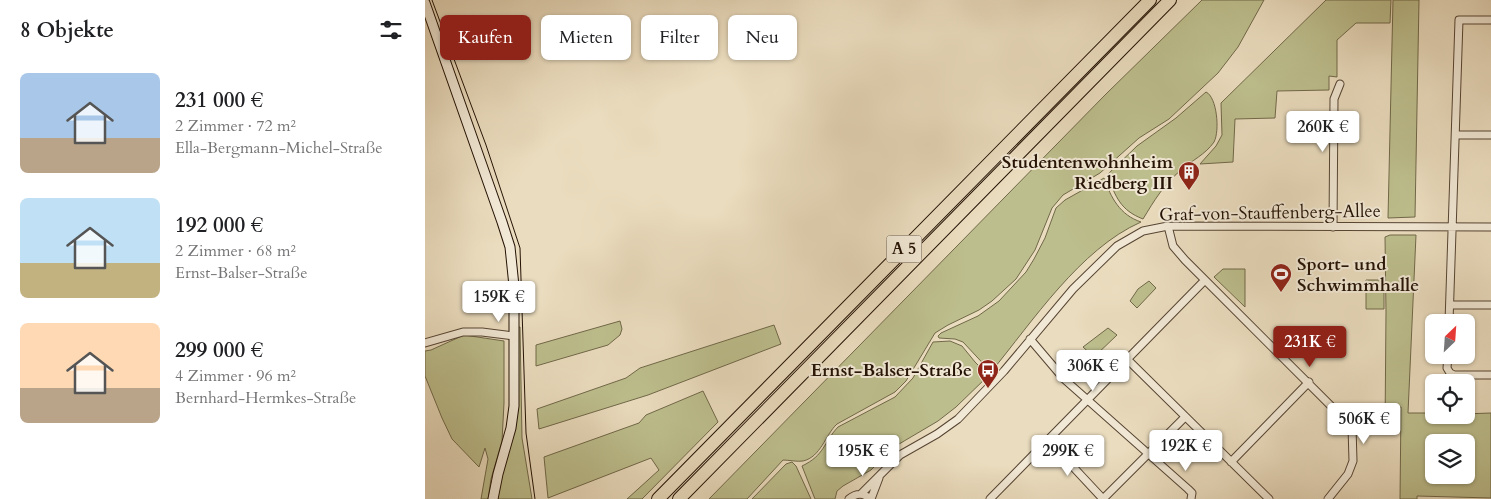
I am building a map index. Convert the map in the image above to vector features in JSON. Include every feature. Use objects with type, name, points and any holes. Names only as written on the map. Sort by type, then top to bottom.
[{"type":"highway","name":"A 5","points":[[658,499],[1150,0]]},
{"type":"highway","name":"A 5","points":[[679,499],[1170,0]]},
{"type":"main road","points":[[425,4],[496,203],[509,247],[514,286],[513,406],[511,428],[497,474],[493,499]]},
{"type":"street","points":[[1449,314],[1459,20],[1491,20]]},
{"type":"street","points":[[1333,227],[1335,100],[1339,84]]},
{"type":"street","points":[[1456,135],[1491,135]]},
{"type":"street","points":[[1168,226],[1173,246],[1185,260],[1352,427],[1353,461],[1348,474],[1328,499]]},
{"type":"street","name":"Graf-von-Stauffenberg-Allee","points":[[849,499],[861,494],[900,455],[937,434],[958,419],[1004,371],[1073,288],[1117,246],[1143,231],[1168,226],[1491,227]]},
{"type":"street","points":[[989,499],[1205,280]]},
{"type":"street","points":[[1450,305],[1491,305]]},
{"type":"street","points":[[425,343],[463,332],[514,336]]},
{"type":"street","points":[[1030,340],[1064,380],[1188,489],[1192,493],[1191,499]]},
{"type":"street","points":[[1127,359],[1269,499]]},
{"type":"street","points":[[1447,364],[1450,373],[1455,375],[1491,375]]},
{"type":"street","points":[[1231,462],[1309,382]]},
{"type":"street","points":[[1048,440],[1103,499],[1185,417]]},
{"type":"street","name":"Graf-von-Stauffenberg-Allee","points":[[861,494],[871,499],[880,476]]},
{"type":"green space","points":[[1202,0],[1264,0],[1238,47],[1218,73],[1169,119],[1139,138],[1100,173],[1063,195],[1052,208],[1035,250],[1016,279],[979,310],[935,333],[906,381],[895,392],[837,424],[819,450],[809,459],[803,461],[783,460],[747,499],[709,499],[1106,94]]},
{"type":"green space","points":[[1326,0],[1391,0],[1390,23],[1356,23],[1337,40],[1337,77],[1329,76],[1329,90],[1277,91],[1275,118],[1235,119],[1233,162],[1200,164],[1216,146],[1222,135],[1221,103]]},
{"type":"green space","points":[[1393,0],[1419,0],[1415,217],[1388,218]]},
{"type":"green space","points":[[1206,92],[1213,100],[1215,107],[1217,130],[1214,142],[1169,181],[1143,219],[1135,215],[1120,202],[1107,175],[1137,146],[1176,118]]},
{"type":"green space","points":[[1104,178],[1117,205],[1127,215],[1141,222],[1119,234],[1078,268],[1041,309],[991,372],[963,342],[955,339],[939,338],[938,336],[941,333],[978,316],[999,301],[1026,272],[1034,259],[1045,238],[1056,208],[1065,200]]},
{"type":"green space","points":[[1390,235],[1416,235],[1408,413],[1425,413],[1425,424],[1475,424],[1475,414],[1491,413],[1491,498],[1417,496],[1417,499],[1400,499],[1401,407],[1396,408],[1385,430],[1385,237]]},
{"type":"green space","points":[[1223,269],[1245,269],[1245,307],[1214,277]]},
{"type":"green space","points":[[1366,280],[1384,280],[1384,309],[1366,309]]},
{"type":"green space","points":[[1149,281],[1156,288],[1137,308],[1130,301],[1138,289]]},
{"type":"green space","points":[[620,321],[622,329],[620,335],[608,345],[536,366],[536,345]]},
{"type":"green space","points":[[774,325],[781,344],[648,395],[539,429],[537,409],[626,378],[640,368]]},
{"type":"green space","points":[[518,327],[520,327],[522,438],[532,499],[497,499],[518,405]]},
{"type":"green space","points":[[1108,328],[1117,335],[1094,357],[1083,347]]},
{"type":"green space","points":[[464,335],[504,341],[502,441],[491,479],[488,499],[481,499],[488,459],[485,448],[479,467],[452,439],[425,376],[425,351]]},
{"type":"green space","points":[[950,341],[962,346],[988,375],[987,377],[956,407],[938,421],[894,447],[871,470],[843,486],[837,491],[835,499],[815,499],[802,466],[820,453],[838,427],[895,397],[913,378],[933,342]]},
{"type":"green space","points":[[703,391],[718,422],[642,499],[627,499],[659,470],[651,458],[548,498],[544,457],[639,423],[646,415]]},
{"type":"green space","points":[[792,462],[796,466],[811,499],[752,499],[786,464]]},
{"type":"tram line","points":[[432,0],[486,145],[520,248],[526,433],[535,499]]},
{"type":"place","name":"Studentenwohnheim Riedberg III","points":[[1189,191]]},
{"type":"place","name":"Sport- und Schwimmhalle","points":[[1281,293]]},
{"type":"place","name":"Ernst-Balser-Straße","points":[[988,389]]}]
